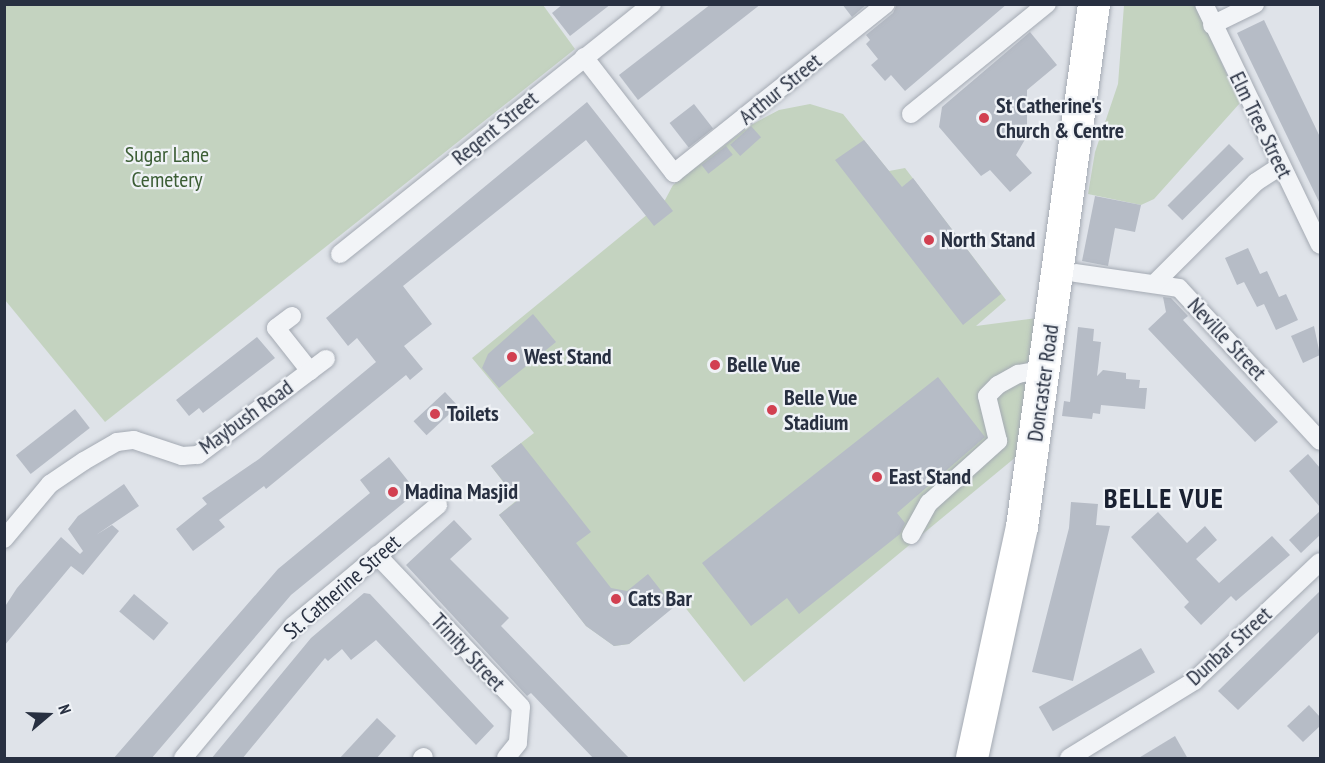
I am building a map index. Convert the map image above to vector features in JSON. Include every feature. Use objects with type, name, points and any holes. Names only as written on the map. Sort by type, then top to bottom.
[{"type":"highway","name":"Doncaster Road","points":[[972,759],[1022,528],[1094,4]]},
{"type":"street","name":"Regent Street","points":[[340,254],[652,4]]},
{"type":"street","name":"Arthur Street","points":[[584,57],[674,173],[886,4]]},
{"type":"street","points":[[911,114],[1047,4]]},
{"type":"street","name":"Elm Tree Street","points":[[1204,4],[1212,26],[1320,245]]},
{"type":"street","points":[[1212,26],[1255,4]]},
{"type":"street","points":[[1154,284],[1256,182],[1281,166]]},
{"type":"street","name":"Neville Street","points":[[1076,273],[1179,288],[1320,441]]},
{"type":"street","name":"Maybush Road","points":[[292,316],[276,327],[310,371]]},
{"type":"street","name":"Maybush Road","points":[[4,539],[50,484],[117,442],[134,440],[182,456],[198,455],[326,359]]},
{"type":"street","points":[[911,535],[929,502],[998,441],[987,396],[998,385],[1018,374],[1045,369]]},
{"type":"street","name":"St. Catherine Street","points":[[183,759],[293,626],[438,505]]},
{"type":"street","name":"Trinity Street","points":[[377,555],[521,707],[518,743],[506,759]]},
{"type":"street","name":"Dunbar Street","points":[[1073,758],[1194,681],[1320,562]]},
{"type":"green space","name":"Sugar Lane Cemetery","points":[[4,5],[543,5],[575,49],[105,422],[5,300]]},
{"type":"green space","points":[[1124,5],[1195,5],[1240,103],[1154,199],[1141,205],[1088,194],[1095,152],[1118,84]]},
{"type":"green space","name":"Belle Vue Stadium","points":[[810,104],[843,114],[889,171],[905,168],[1006,300],[976,326],[1037,318],[1023,451],[744,682],[680,601],[629,644],[614,646],[586,626],[499,515],[517,500],[491,466],[534,433],[472,358],[665,200],[673,185],[751,125],[779,110]]},
{"type":"building","points":[[563,4],[611,4],[570,36],[552,13]]},
{"type":"building","points":[[711,4],[761,4],[638,100],[619,75]]},
{"type":"building","points":[[842,4],[867,4],[852,17]]},
{"type":"building","points":[[897,4],[1007,4],[905,91],[891,75],[885,81],[871,65],[878,59],[866,44],[870,40],[866,35],[893,13]]},
{"type":"building","points":[[1264,20],[1320,137],[1320,204],[1237,33]]},
{"type":"building","name":"St Catherine's Church & Centre","points":[[1030,32],[1057,65],[1027,90],[1027,136],[1016,155],[1032,173],[1010,192],[990,170],[981,176],[939,127],[942,107]]},
{"type":"building","points":[[587,102],[673,211],[654,226],[586,140],[403,286],[432,324],[404,346],[423,369],[410,380],[406,375],[266,489],[264,486],[219,520],[225,527],[193,551],[176,529],[207,504],[202,498],[259,459],[376,362],[357,338],[348,346],[326,318]]},
{"type":"building","points":[[694,104],[713,128],[689,148],[670,123]]},
{"type":"building","points":[[751,126],[761,137],[740,156],[730,145]]},
{"type":"building","name":"North Stand","points":[[864,140],[902,187],[913,178],[1001,294],[963,325],[835,160]]},
{"type":"building","points":[[1229,144],[1244,159],[1182,220],[1167,206]]},
{"type":"building","points":[[726,146],[733,155],[708,174],[702,165]]},
{"type":"building","points":[[1095,196],[1141,205],[1135,232],[1115,228],[1108,266],[1082,261]]},
{"type":"building","points":[[1248,248],[1260,274],[1267,271],[1279,297],[1286,294],[1298,320],[1276,330],[1264,304],[1257,307],[1244,282],[1237,285],[1225,258]]},
{"type":"building","points":[[1163,297],[1171,298],[1188,316],[1183,320],[1278,422],[1255,442],[1148,329],[1166,312]]},
{"type":"building","name":"West Stand","points":[[533,314],[556,342],[499,388],[482,368],[488,354]]},
{"type":"building","points":[[1314,326],[1320,355],[1303,363],[1291,336]]},
{"type":"building","points":[[1078,327],[1094,329],[1093,341],[1101,342],[1097,376],[1103,370],[1126,373],[1126,379],[1140,380],[1139,388],[1147,388],[1145,409],[1101,405],[1100,414],[1093,413],[1092,419],[1062,416],[1064,401],[1070,402]]},
{"type":"building","points":[[257,337],[275,358],[203,413],[199,408],[189,416],[176,400]]},
{"type":"building","name":"East Stand","points":[[938,377],[985,437],[897,513],[905,523],[900,534],[799,614],[787,598],[751,626],[702,563]]},
{"type":"building","name":"Toilets","points":[[445,392],[458,406],[427,435],[414,421]]},
{"type":"building","points":[[75,409],[90,428],[31,474],[16,455]]},
{"type":"building","points":[[521,443],[591,532],[576,543],[611,588],[627,591],[648,574],[674,607],[629,644],[614,646],[586,626],[499,515],[518,500],[491,466]]},
{"type":"building","points":[[1308,454],[1320,468],[1320,507],[1289,471]]},
{"type":"building","points":[[389,457],[417,492],[291,595],[151,759],[113,759],[278,569],[370,493],[360,480]]},
{"type":"building","points":[[124,484],[139,506],[96,535],[112,525],[119,531],[83,575],[71,566],[4,646],[4,608],[17,588],[61,537],[80,554],[83,551],[68,529],[78,516]]},
{"type":"building","points":[[1071,502],[1098,504],[1096,525],[1110,526],[1073,681],[1032,672],[1069,528]]},
{"type":"building","points":[[1320,511],[1320,535],[1301,553],[1289,540]]},
{"type":"building","points":[[1158,512],[1187,543],[1205,526],[1217,540],[1196,559],[1219,583],[1272,536],[1290,555],[1236,601],[1231,596],[1201,625],[1184,607],[1189,602],[1131,537]]},
{"type":"building","points":[[454,520],[472,539],[450,559],[509,618],[501,626],[630,759],[594,759],[531,693],[527,696],[406,565]]},
{"type":"building","points":[[1320,591],[1320,631],[1238,710],[1218,691]]},
{"type":"building","points":[[364,593],[370,594],[494,726],[476,745],[376,640],[351,660],[342,649],[328,661],[325,658],[242,759],[211,759],[311,638]]},
{"type":"building","points":[[134,594],[168,623],[154,641],[119,612]]},
{"type":"building","points":[[1141,648],[1155,672],[1053,731],[1039,707]]},
{"type":"building","points":[[1309,705],[1320,717],[1320,726],[1303,742],[1287,726]]},
{"type":"building","points":[[377,718],[396,736],[376,759],[339,759]]},
{"type":"building","points":[[1175,736],[1188,759],[1137,759]]},
{"type":"place","name":"St Catherine's Church & Centre","points":[[984,118]]},
{"type":"place","name":"North Stand","points":[[929,240]]},
{"type":"place","name":"West Stand","points":[[512,357]]},
{"type":"place","name":"Belle Vue","points":[[715,365]]},
{"type":"place","name":"Belle Vue Stadium","points":[[772,410]]},
{"type":"place","name":"Toilets","points":[[435,414]]},
{"type":"place","name":"East Stand","points":[[877,477]]},
{"type":"place","name":"Madina Masjid","points":[[393,492]]},
{"type":"place","name":"Cats Bar","points":[[616,599]]},
{"type":"district","name":"BELLE VUE","points":[[1164,498]]}]
